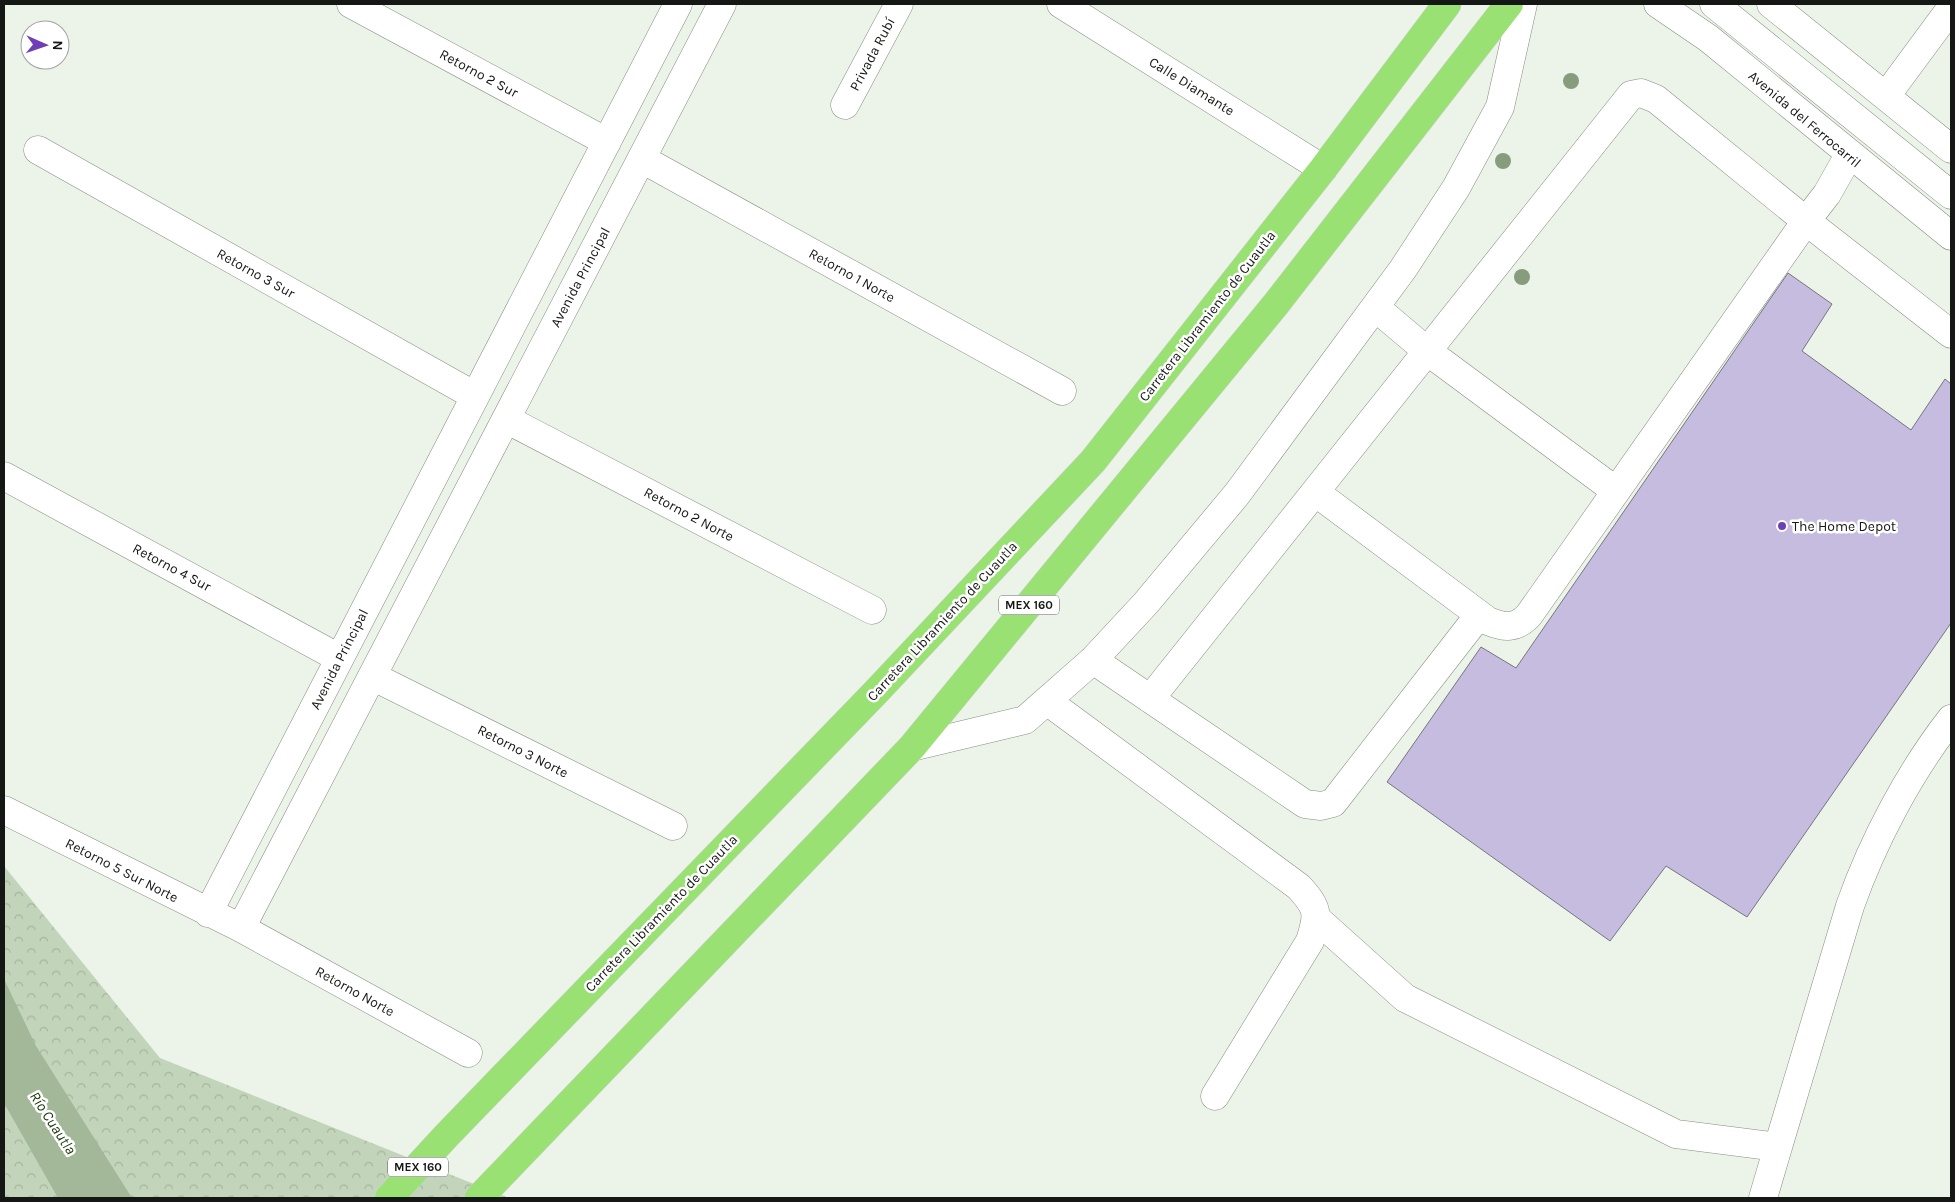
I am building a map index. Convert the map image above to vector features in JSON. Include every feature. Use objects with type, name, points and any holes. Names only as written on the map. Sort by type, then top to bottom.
[{"type":"highway","name":"Carretera Libramiento de Cuautla","points":[[389,1198],[447,1135],[875,693],[1093,461],[1323,168],[1447,4]]},
{"type":"highway","name":"MEX 160","points":[[479,1198],[912,747],[1276,304],[1509,4]]},
{"type":"street","name":"Retorno 2 Sur","points":[[351,4],[607,142]]},
{"type":"street","name":"Privada Rubí","points":[[845,105],[899,4]]},
{"type":"street","name":"Calle Diamante","points":[[1061,4],[1323,168]]},
{"type":"street","points":[[912,747],[1025,720],[1093,660],[1146,603],[1237,494],[1375,307],[1456,188],[1500,107],[1523,4]]},
{"type":"street","name":"Avenida del Ferrocarril","points":[[1658,4],[1708,38],[1849,155],[1951,236]]},
{"type":"street","points":[[1714,4],[1950,194]]},
{"type":"street","points":[[1770,4],[1951,148]]},
{"type":"street","name":"Avenida Principal","points":[[208,913],[677,6]]},
{"type":"street","points":[[677,6],[716,15]]},
{"type":"street","points":[[1886,96],[1951,8]]},
{"type":"street","name":"Avenida Principal","points":[[241,928],[716,15]]},
{"type":"street","points":[[1150,699],[1631,95],[1642,93],[1656,99],[1806,221],[1951,334]]},
{"type":"street","name":"Retorno 3 Sur","points":[[38,150],[475,396]]},
{"type":"street","points":[[1315,492],[1488,621],[1508,627],[1517,626],[1524,621],[1806,221],[1827,194],[1849,155]]},
{"type":"street","name":"Retorno 1 Norte","points":[[642,158],[1062,390]]},
{"type":"street","points":[[551,248],[584,269]]},
{"type":"street","points":[[1375,307],[1426,351],[1616,491]]},
{"type":"street","name":"Retorno 2 Norte","points":[[506,418],[872,610]]},
{"type":"street","name":"Retorno 4 Sur","points":[[4,476],[339,658]]},
{"type":"street","points":[[404,533],[438,550]]},
{"type":"street","points":[[1093,660],[1305,804],[1321,806],[1333,802],[1478,614]]},
{"type":"street","name":"Retorno 3 Norte","points":[[372,676],[673,826]]},
{"type":"street","points":[[1047,701],[1299,887],[1313,903],[1318,918],[1406,998],[1676,1134],[1778,1147]]},
{"type":"street","points":[[1763,1198],[1850,906],[1864,867],[1926,751],[1951,719]]},
{"type":"street","points":[[273,786],[307,801]]},
{"type":"street","name":"Retorno 5 Sur Norte","points":[[4,810],[241,928]]},
{"type":"street","points":[[1215,1096],[1310,940],[1318,918]]},
{"type":"street","name":"Retorno Norte","points":[[241,928],[468,1053]]},
{"type":"green space","points":[[4,866],[160,1058],[509,1198],[4,1198]]},
{"type":"water","name":"Río Cuautla","points":[[4,979],[36,1046],[132,1198],[58,1198],[4,1103]]},
{"type":"building","name":"The Home Depot","points":[[1788,273],[1832,304],[1802,351],[1911,430],[1945,379],[1951,384],[1951,623],[1747,917],[1666,866],[1610,941],[1387,782],[1481,647],[1516,668]]},
{"type":"place","name":"The Home Depot","points":[[1782,526]]}]
